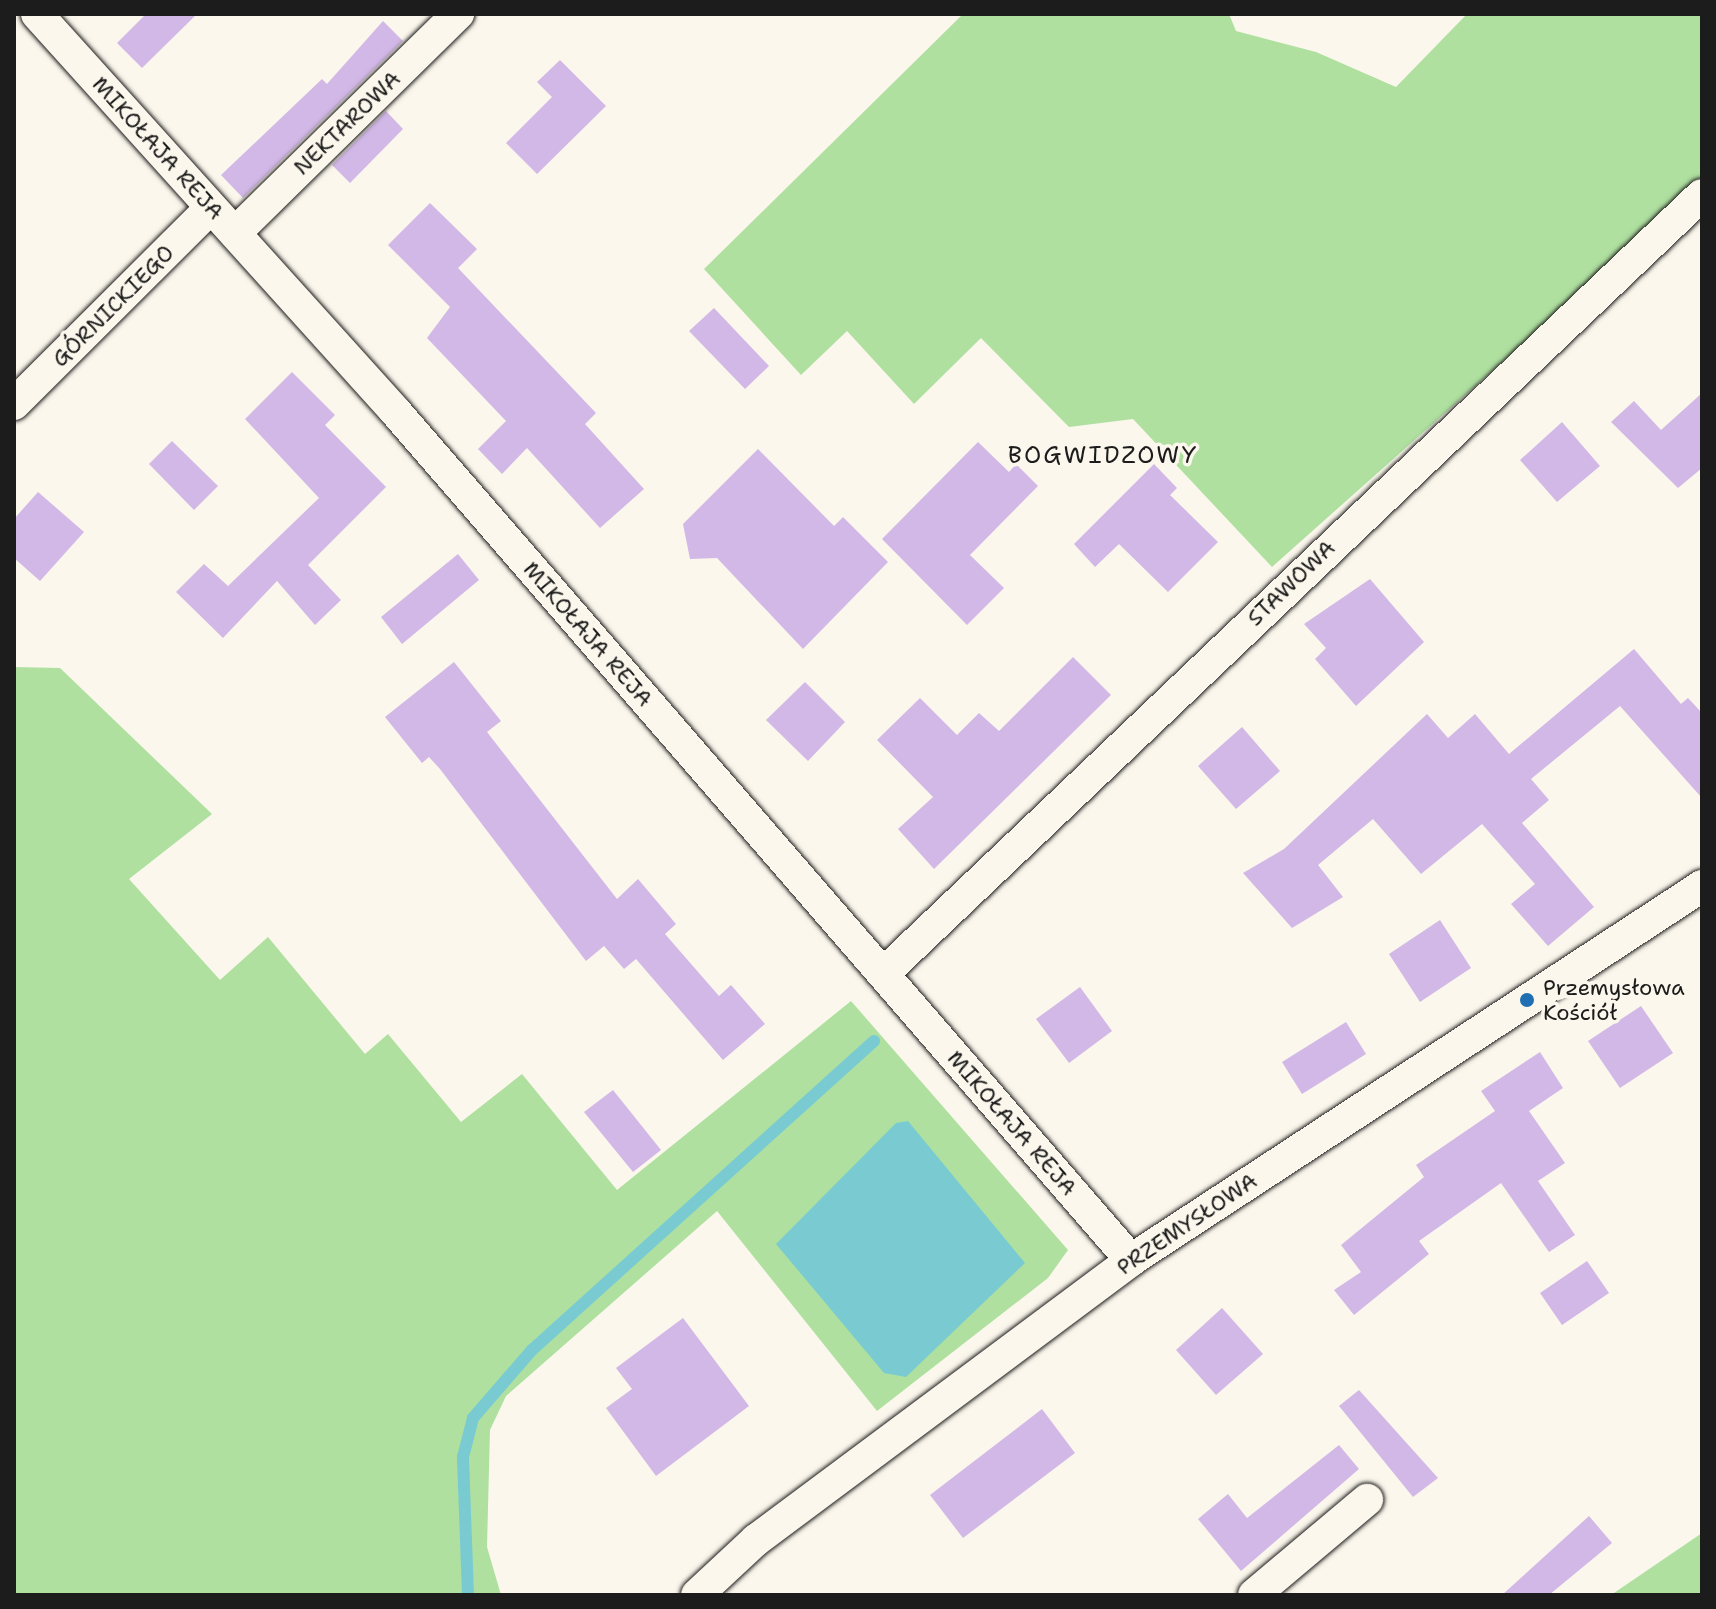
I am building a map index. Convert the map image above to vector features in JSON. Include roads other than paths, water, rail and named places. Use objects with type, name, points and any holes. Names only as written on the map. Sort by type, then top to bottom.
[{"type":"street","name":"MIKOŁAJA REJA","points":[[37,14],[235,233],[1131,1260]]},
{"type":"street","name":"NEKTAROWA","points":[[235,233],[458,14]]},
{"type":"street","name":"STAWOWA","points":[[883,974],[1702,195]]},
{"type":"street","name":"GÓRNICKIEGO","points":[[14,404],[211,208]]},
{"type":"street","name":"PRZEMYSŁOWA","points":[[697,1595],[756,1540],[1131,1260],[1702,886]]},
{"type":"street","points":[[1254,1595],[1367,1500]]},
{"type":"water","points":[[908,1121],[1025,1263],[906,1377],[884,1373],[776,1244],[896,1123]]},
{"type":"waterway","points":[[468,1595],[463,1457],[473,1418],[532,1350],[874,1041]]},
{"type":"place","name":"Przemysłowa Kościół","points":[[1527,1000]]},
{"type":"district","name":"BOGWIDZOWY","points":[[1103,456]]}]
